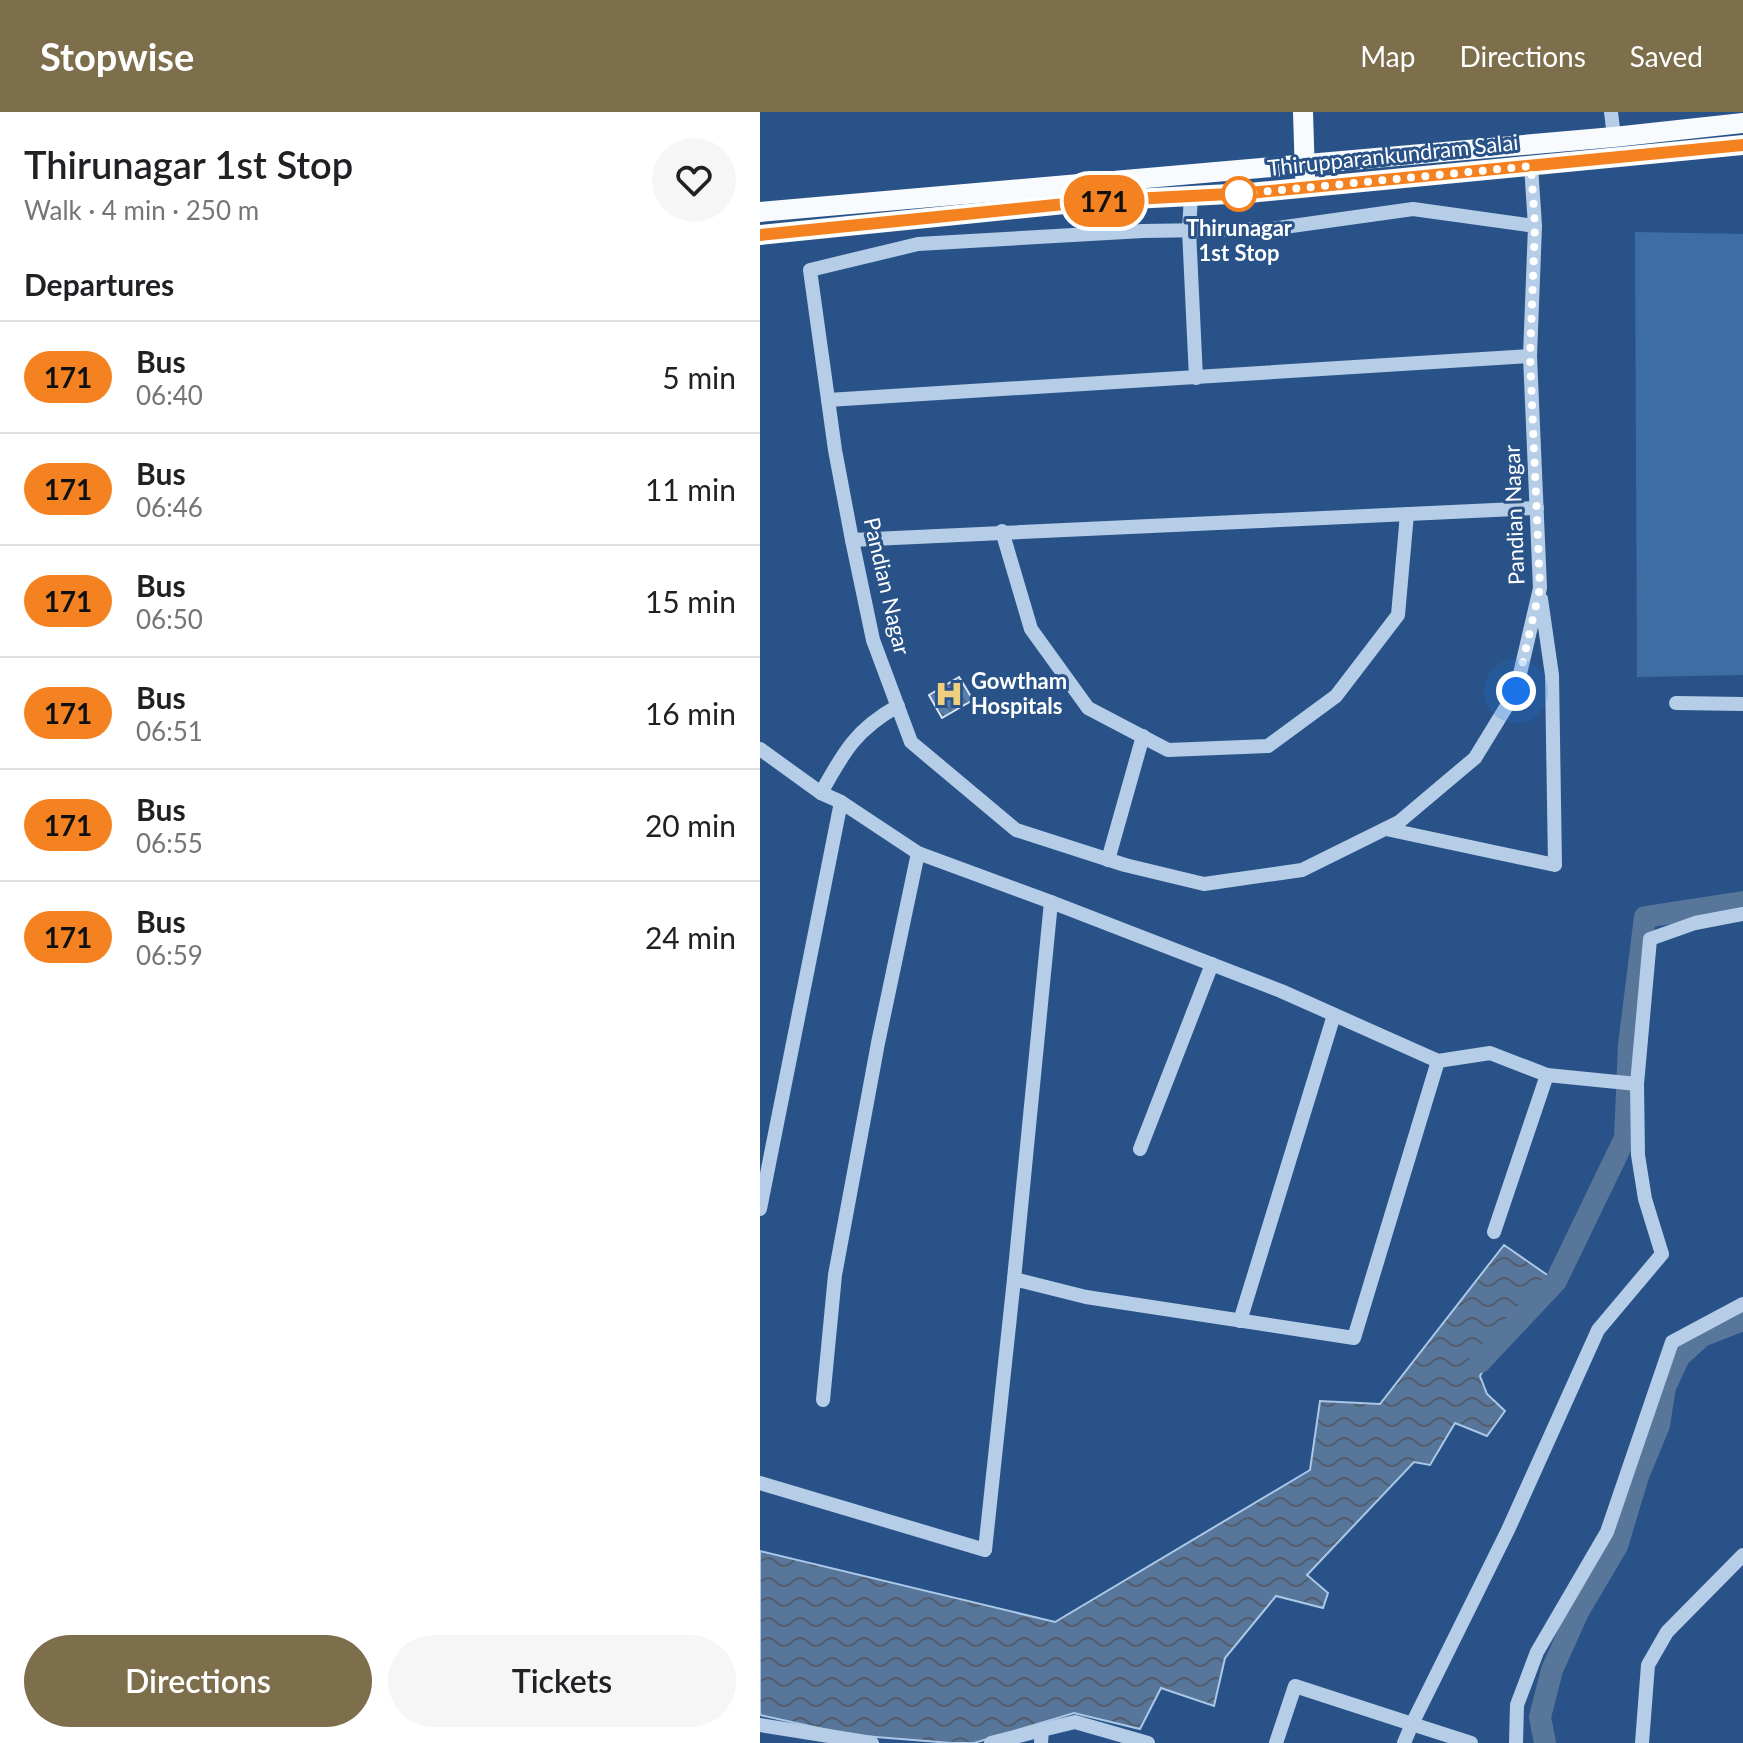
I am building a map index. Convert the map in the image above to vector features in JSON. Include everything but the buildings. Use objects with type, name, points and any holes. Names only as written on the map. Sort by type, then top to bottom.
[{"type":"main road","points":[[1303,112],[1306,187]]},
{"type":"main road","name":"Thirupparankundram Salai","points":[[760,212],[1743,123]]},
{"type":"main road","name":"Thirupparankundram Salai","points":[[760,235],[1094,201],[1306,187],[1743,145]]},
{"type":"street","points":[[1611,112],[1614,137]]},
{"type":"street","points":[[1531,166],[1535,226]]},
{"type":"street","points":[[1191,196],[1189,230],[1196,378]]},
{"type":"street","name":"Pandian Nagar","points":[[1413,209],[1535,226],[1530,356],[1540,588],[1516,691],[1475,758],[1399,822],[1302,870],[1204,884],[1108,860],[1016,830],[911,742],[873,640],[828,400],[810,270],[918,244],[1189,230],[1270,229],[1413,209]]},
{"type":"street","points":[[828,400],[1530,356]]},
{"type":"street","points":[[852,540],[1537,508]]},
{"type":"street","points":[[1002,531],[1031,629],[1088,708],[1168,750],[1268,746],[1336,696],[1398,615],[1407,514]]},
{"type":"street","points":[[1386,829],[1555,865],[1552,675],[1540,588]]},
{"type":"street","points":[[1676,703],[1743,704]]},
{"type":"street","points":[[821,793],[844,751],[873,720],[898,706]]},
{"type":"street","points":[[1108,860],[1143,736]]},
{"type":"street","points":[[760,749],[821,793],[841,802],[918,853],[1212,964],[1438,1061],[1490,1053],[1547,1075],[1630,1083]]},
{"type":"street","points":[[760,1209],[841,802]]},
{"type":"street","points":[[823,1400],[835,1275],[878,1043],[918,853]]},
{"type":"street","points":[[760,1483],[985,1550],[1051,902]]},
{"type":"street","points":[[1404,1743],[1508,1530],[1598,1330],[1662,1254],[1645,1199],[1630,1083],[1650,939],[1695,923],[1743,914]]},
{"type":"street","points":[[1140,1149],[1212,964]]},
{"type":"street","points":[[1240,1321],[1334,1015]]},
{"type":"street","points":[[1014,1279],[1086,1297],[1354,1338],[1438,1061]]},
{"type":"street","points":[[1494,1232],[1547,1075]]},
{"type":"street","points":[[1516,1743],[1517,1705],[1532,1665],[1607,1532],[1672,1342],[1743,1304]]},
{"type":"street","points":[[1642,1743],[1648,1665],[1667,1632],[1743,1555]]},
{"type":"street","points":[[1276,1743],[1295,1686],[1471,1743]]},
{"type":"street","points":[[991,1743],[1042,1737],[1075,1722],[1148,1743]]},
{"type":"street","points":[[760,1725],[872,1743]]},
{"type":"shaded area","points":[[1635,232],[1743,234],[1743,675],[1637,677]]},
{"type":"water","points":[[1504,1245],[1556,1281],[1500,1340],[1480,1376],[1487,1394],[1505,1411],[1487,1436],[1455,1423],[1430,1465],[1414,1462],[1307,1575],[1328,1593],[1323,1608],[1276,1596],[1225,1658],[1214,1706],[1161,1688],[1140,1729],[1074,1713],[974,1743],[851,1735],[760,1715],[760,1551],[1055,1622],[1310,1470],[1320,1401],[1380,1404]]},
{"type":"waterway","points":[[1480,1362],[1556,1281],[1625,1138],[1629,1045],[1645,917],[1743,902]]},
{"type":"waterway","points":[[1545,1743],[1540,1717],[1552,1670],[1578,1612],[1617,1546],[1638,1476],[1659,1425],[1665,1387],[1679,1357],[1702,1336],[1743,1320]]},
{"type":"bus line","name":"171","points":[[760,235],[1094,201],[1249,193],[1743,145]]},
{"type":"place","name":"Thirunagar 1st Stop","points":[[1239,194]]},
{"type":"place","name":"Gowtham Hospitals","points":[[949,694]]},
{"type":"route","points":[[1239,194],[1531,166],[1535,226],[1530,356],[1540,588],[1516,691]]}]
